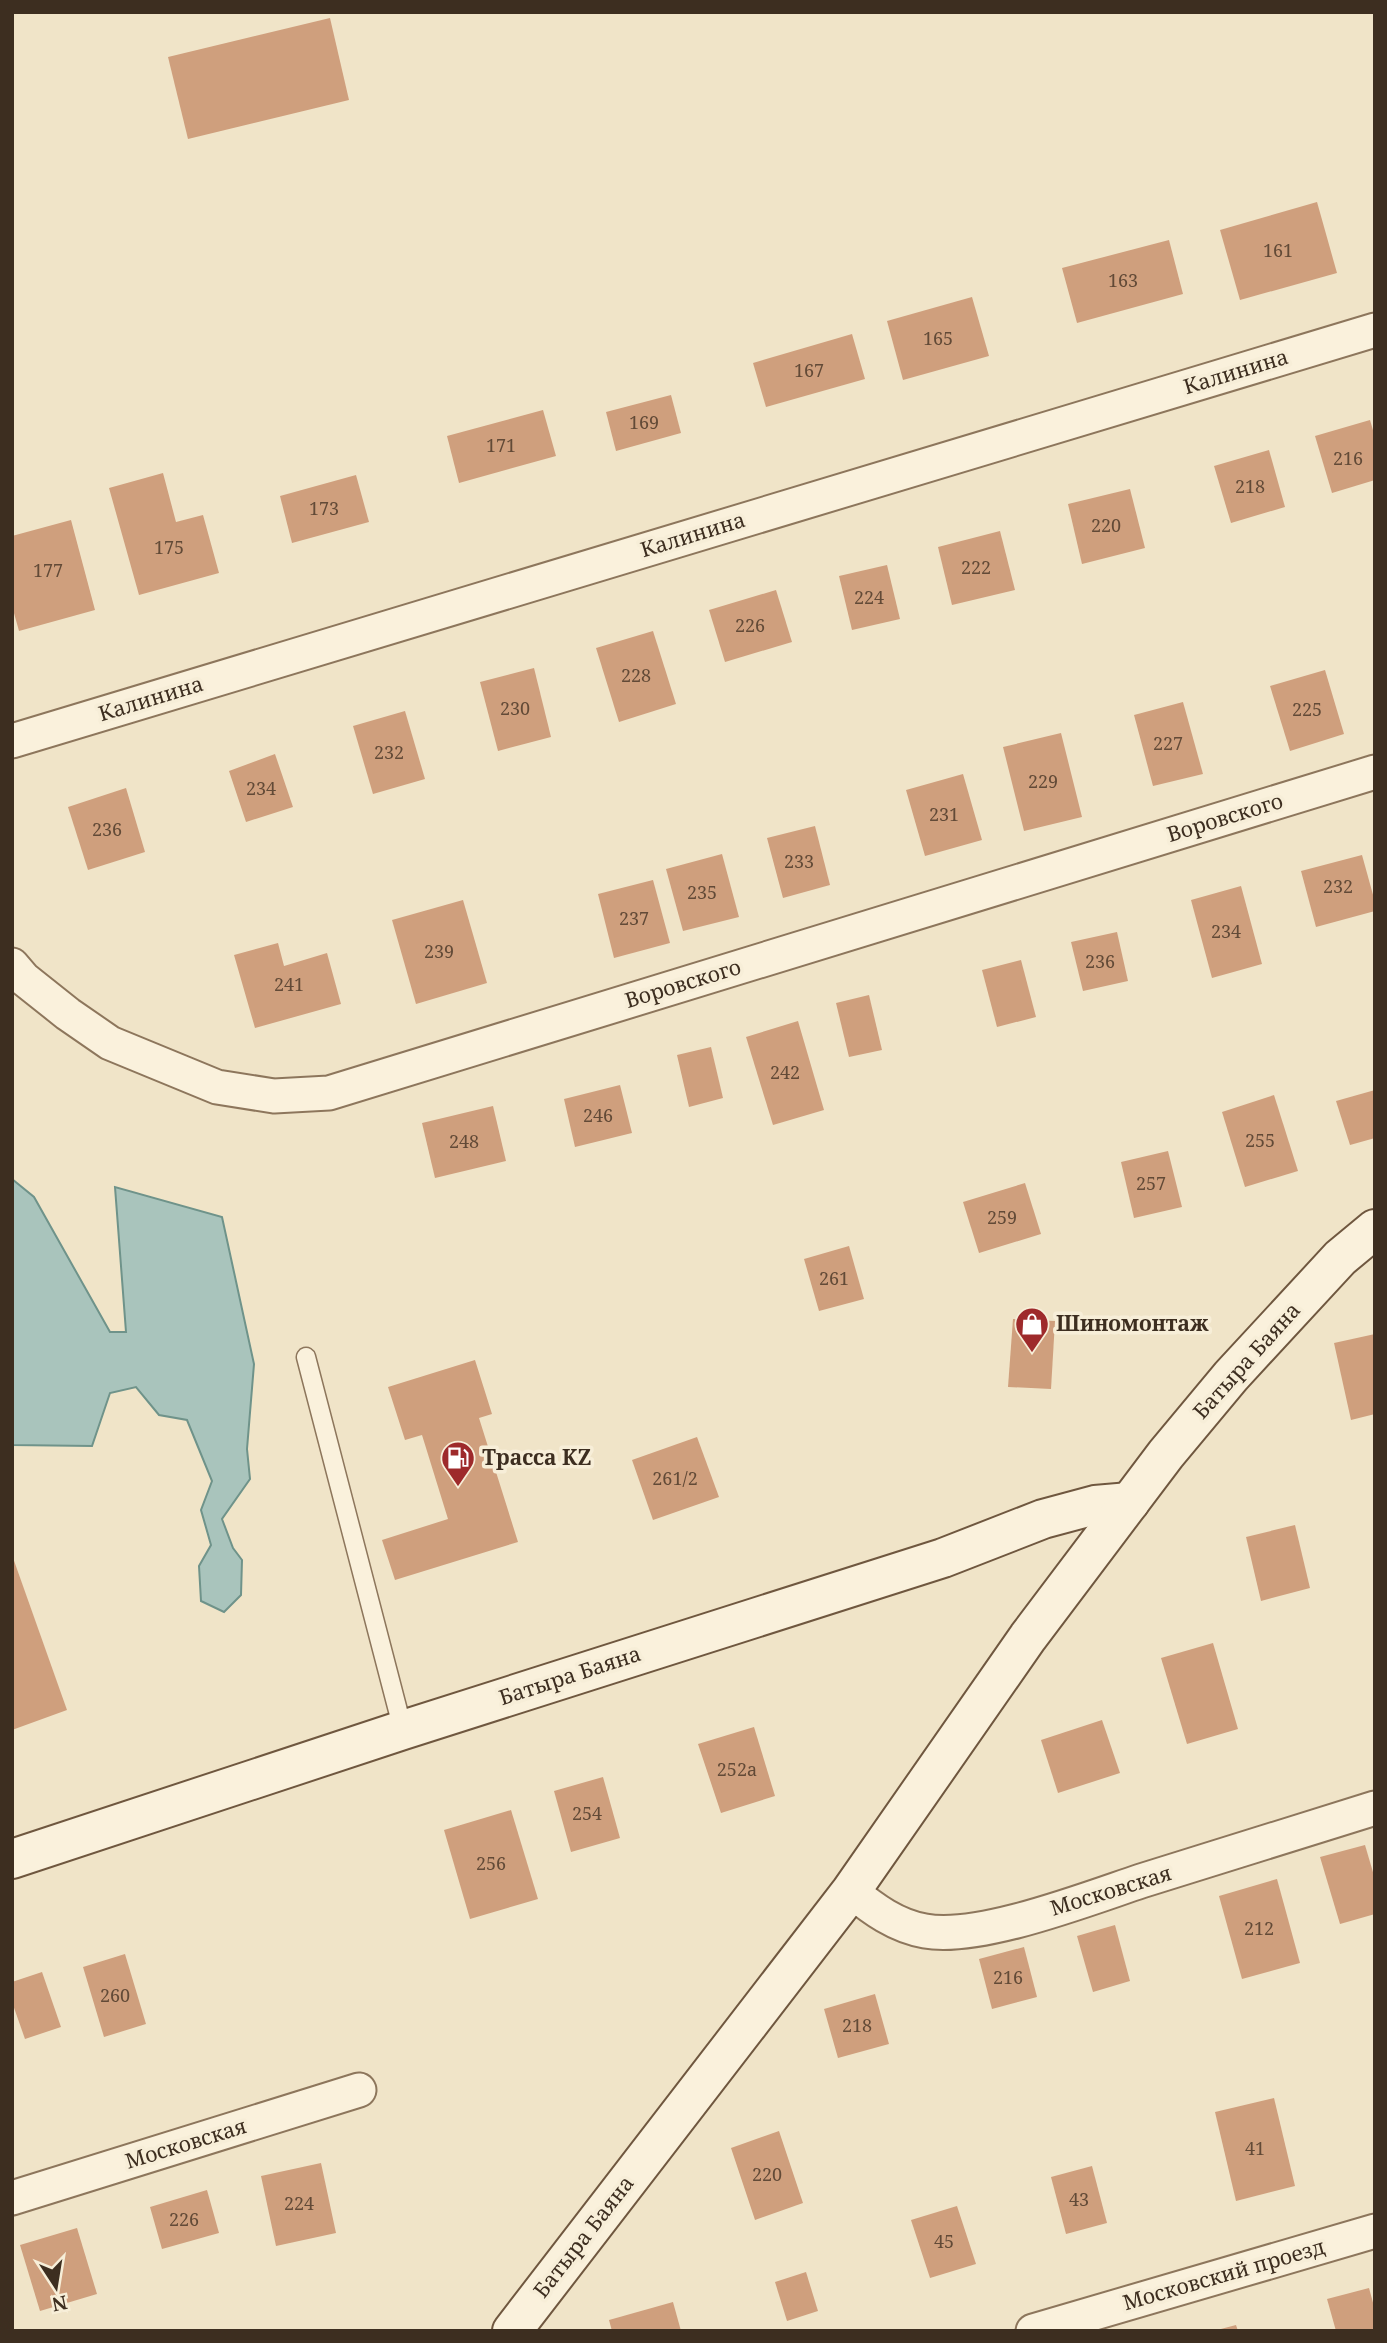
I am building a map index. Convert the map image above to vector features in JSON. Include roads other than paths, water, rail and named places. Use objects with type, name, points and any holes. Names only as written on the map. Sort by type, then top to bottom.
[{"type":"street","name":"Калинина","points":[[12,741],[1375,330]]},
{"type":"street","name":"Воровского","points":[[12,965],[24,979],[59,1007],[110,1043],[217,1087],[274,1096],[329,1093],[1375,772]]},
{"type":"street","name":"Батыра Баяна","points":[[512,2331],[851,1892],[1028,1637],[1166,1454],[1231,1376],[1340,1258],[1375,1229]]},
{"type":"street","name":"Батыра Баяна","points":[[12,1859],[404,1730],[943,1558],[1043,1519],[1095,1505],[1130,1502]]},
{"type":"street","name":"Московская","points":[[851,1892],[881,1915],[924,1931],[961,1933],[1081,1901],[1375,1808]]},
{"type":"street","name":"Московская","points":[[12,2198],[359,2090]]},
{"type":"street","name":"Московский проезд","points":[[1033,2331],[1375,2231]]},
{"type":"lane","points":[[306,1357],[404,1730]]},
{"type":"water","points":[[12,1179],[34,1197],[110,1332],[126,1332],[115,1187],[222,1217],[254,1364],[247,1449],[250,1479],[222,1519],[233,1548],[242,1560],[241,1595],[224,1612],[201,1601],[199,1566],[211,1545],[201,1510],[212,1481],[187,1420],[159,1415],[136,1387],[110,1393],[92,1446],[12,1445]]},
{"type":"place","name":"Шиномонтаж","points":[[1032,1354]]},
{"type":"place","name":"Трасса KZ","points":[[458,1488]]}]
